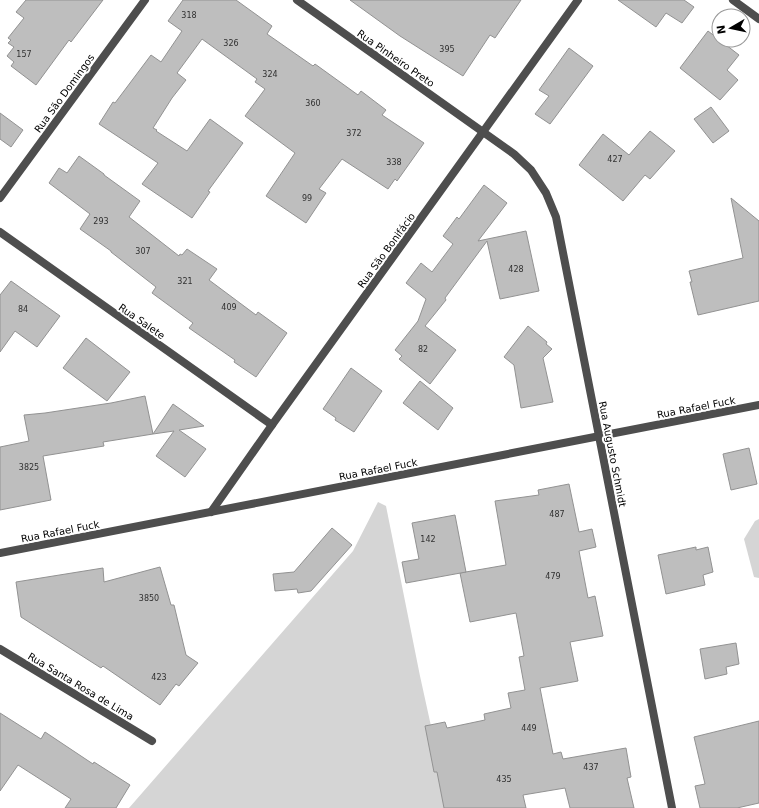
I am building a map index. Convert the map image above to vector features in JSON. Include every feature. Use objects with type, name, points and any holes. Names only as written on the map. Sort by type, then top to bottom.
[{"type":"street","name":"Rua São Domingos","points":[[0,198],[145,0]]},
{"type":"street","name":"Rua Pinheiro Preto","points":[[297,0],[483,132]]},
{"type":"street","name":"Rua São Bonifácio","points":[[210,512],[578,0]]},
{"type":"street","points":[[733,0],[759,19]]},
{"type":"street","name":"Rua Augusto Schmidt","points":[[483,132],[514,154],[531,170],[546,193],[556,216],[672,808]]},
{"type":"street","name":"Rua Salete","points":[[0,232],[272,425]]},
{"type":"street","name":"Rua Rafael Fuck","points":[[0,553],[759,405]]},
{"type":"street","name":"Rua Santa Rosa de Lima","points":[[0,649],[152,741]]},
{"type":"shaded area","points":[[378,502],[386,506],[420,676],[449,808],[129,808],[353,551]]},
{"type":"shaded area","points":[[759,519],[759,578],[754,577],[744,539],[755,521]]},
{"type":"building","points":[[26,0],[103,0],[71,42],[69,40],[36,85],[11,66],[14,62],[7,56],[14,47],[8,43],[11,40],[8,38],[24,18],[16,12]]},
{"type":"building","points":[[183,0],[236,0],[272,26],[267,34],[313,66],[315,64],[358,95],[361,91],[386,110],[382,115],[424,143],[397,181],[395,179],[388,189],[342,159],[319,189],[326,193],[306,223],[266,196],[295,153],[245,116],[265,89],[255,82],[257,79],[202,39],[177,73],[186,80],[172,98],[153,128],[187,151],[210,119],[243,143],[208,191],[210,192],[192,218],[142,184],[158,163],[99,124],[113,102],[115,103],[151,55],[161,62],[182,31],[168,21]]},
{"type":"building","points":[[350,0],[521,0],[495,38],[490,35],[463,76],[400,36]]},
{"type":"building","points":[[618,0],[684,0],[694,7],[682,23],[666,13],[656,27]]},
{"type":"building","points":[[708,31],[711,33],[711,48],[730,48],[739,55],[727,70],[738,80],[720,100],[680,68]]},
{"type":"building","points":[[569,48],[593,66],[550,124],[535,114],[549,96],[539,90]]},
{"type":"building","points":[[711,107],[729,131],[713,143],[694,119]]},
{"type":"building","points":[[0,113],[23,130],[11,147],[0,139]]},
{"type":"building","points":[[650,131],[675,151],[650,179],[645,175],[623,201],[579,165],[603,134],[629,155]]},
{"type":"building","points":[[79,156],[140,201],[129,217],[179,256],[180,254],[182,255],[187,249],[217,269],[209,280],[256,315],[258,312],[287,333],[256,377],[234,362],[235,360],[189,328],[193,323],[152,293],[156,287],[111,251],[80,229],[90,214],[49,183],[59,168],[67,173]]},
{"type":"building","points":[[484,185],[507,203],[478,241],[526,231],[539,291],[500,299],[487,241],[445,298],[446,300],[425,326],[456,350],[430,384],[399,359],[402,356],[395,350],[418,321],[426,299],[406,283],[421,263],[432,272],[453,244],[443,236],[457,217],[459,219]]},
{"type":"building","points":[[731,198],[759,221],[759,301],[698,315],[690,282],[692,282],[689,271],[743,258]]},
{"type":"building","points":[[11,281],[60,316],[37,347],[15,331],[0,352],[0,295]]},
{"type":"building","points":[[528,326],[547,342],[546,344],[552,349],[543,358],[553,402],[521,408],[514,365],[504,357]]},
{"type":"building","points":[[86,338],[130,372],[107,401],[63,368]]},
{"type":"building","points":[[351,368],[382,391],[354,432],[335,420],[336,418],[323,409]]},
{"type":"building","points":[[420,381],[453,408],[438,430],[403,403]]},
{"type":"building","points":[[145,396],[153,434],[103,442],[104,446],[43,456],[51,500],[0,510],[0,447],[29,441],[24,415],[111,403]]},
{"type":"building","points":[[173,404],[204,426],[179,430],[206,449],[185,477],[156,456],[174,431],[153,434]]},
{"type":"building","points":[[749,448],[757,484],[731,490],[723,454]]},
{"type":"building","points":[[569,484],[579,532],[592,529],[596,547],[579,551],[588,598],[595,596],[603,636],[570,642],[578,681],[540,688],[553,754],[561,752],[563,759],[626,748],[631,777],[627,778],[634,808],[570,808],[565,788],[523,795],[526,808],[444,808],[437,772],[434,772],[425,726],[445,722],[447,728],[485,720],[484,714],[511,708],[508,693],[525,690],[519,657],[524,656],[516,613],[470,622],[460,573],[506,565],[495,501],[539,495],[538,490]]},
{"type":"building","points":[[455,515],[466,572],[406,583],[402,562],[419,559],[412,523]]},
{"type":"building","points":[[332,528],[352,545],[311,591],[298,593],[297,589],[275,591],[273,574],[294,572]]},
{"type":"building","points":[[696,547],[696,550],[708,547],[713,572],[703,575],[705,585],[666,594],[658,555]]},
{"type":"building","points":[[160,567],[171,605],[174,605],[186,655],[198,663],[179,686],[176,684],[160,705],[103,666],[101,668],[21,617],[16,582],[103,568],[104,582]]},
{"type":"building","points":[[736,643],[739,664],[726,667],[727,674],[705,679],[700,649]]},
{"type":"building","points":[[0,713],[41,739],[45,732],[93,764],[94,762],[130,785],[116,808],[65,808],[71,799],[18,765],[0,791]]},
{"type":"building","points":[[759,721],[759,803],[737,808],[700,808],[695,786],[705,784],[694,737]]}]
